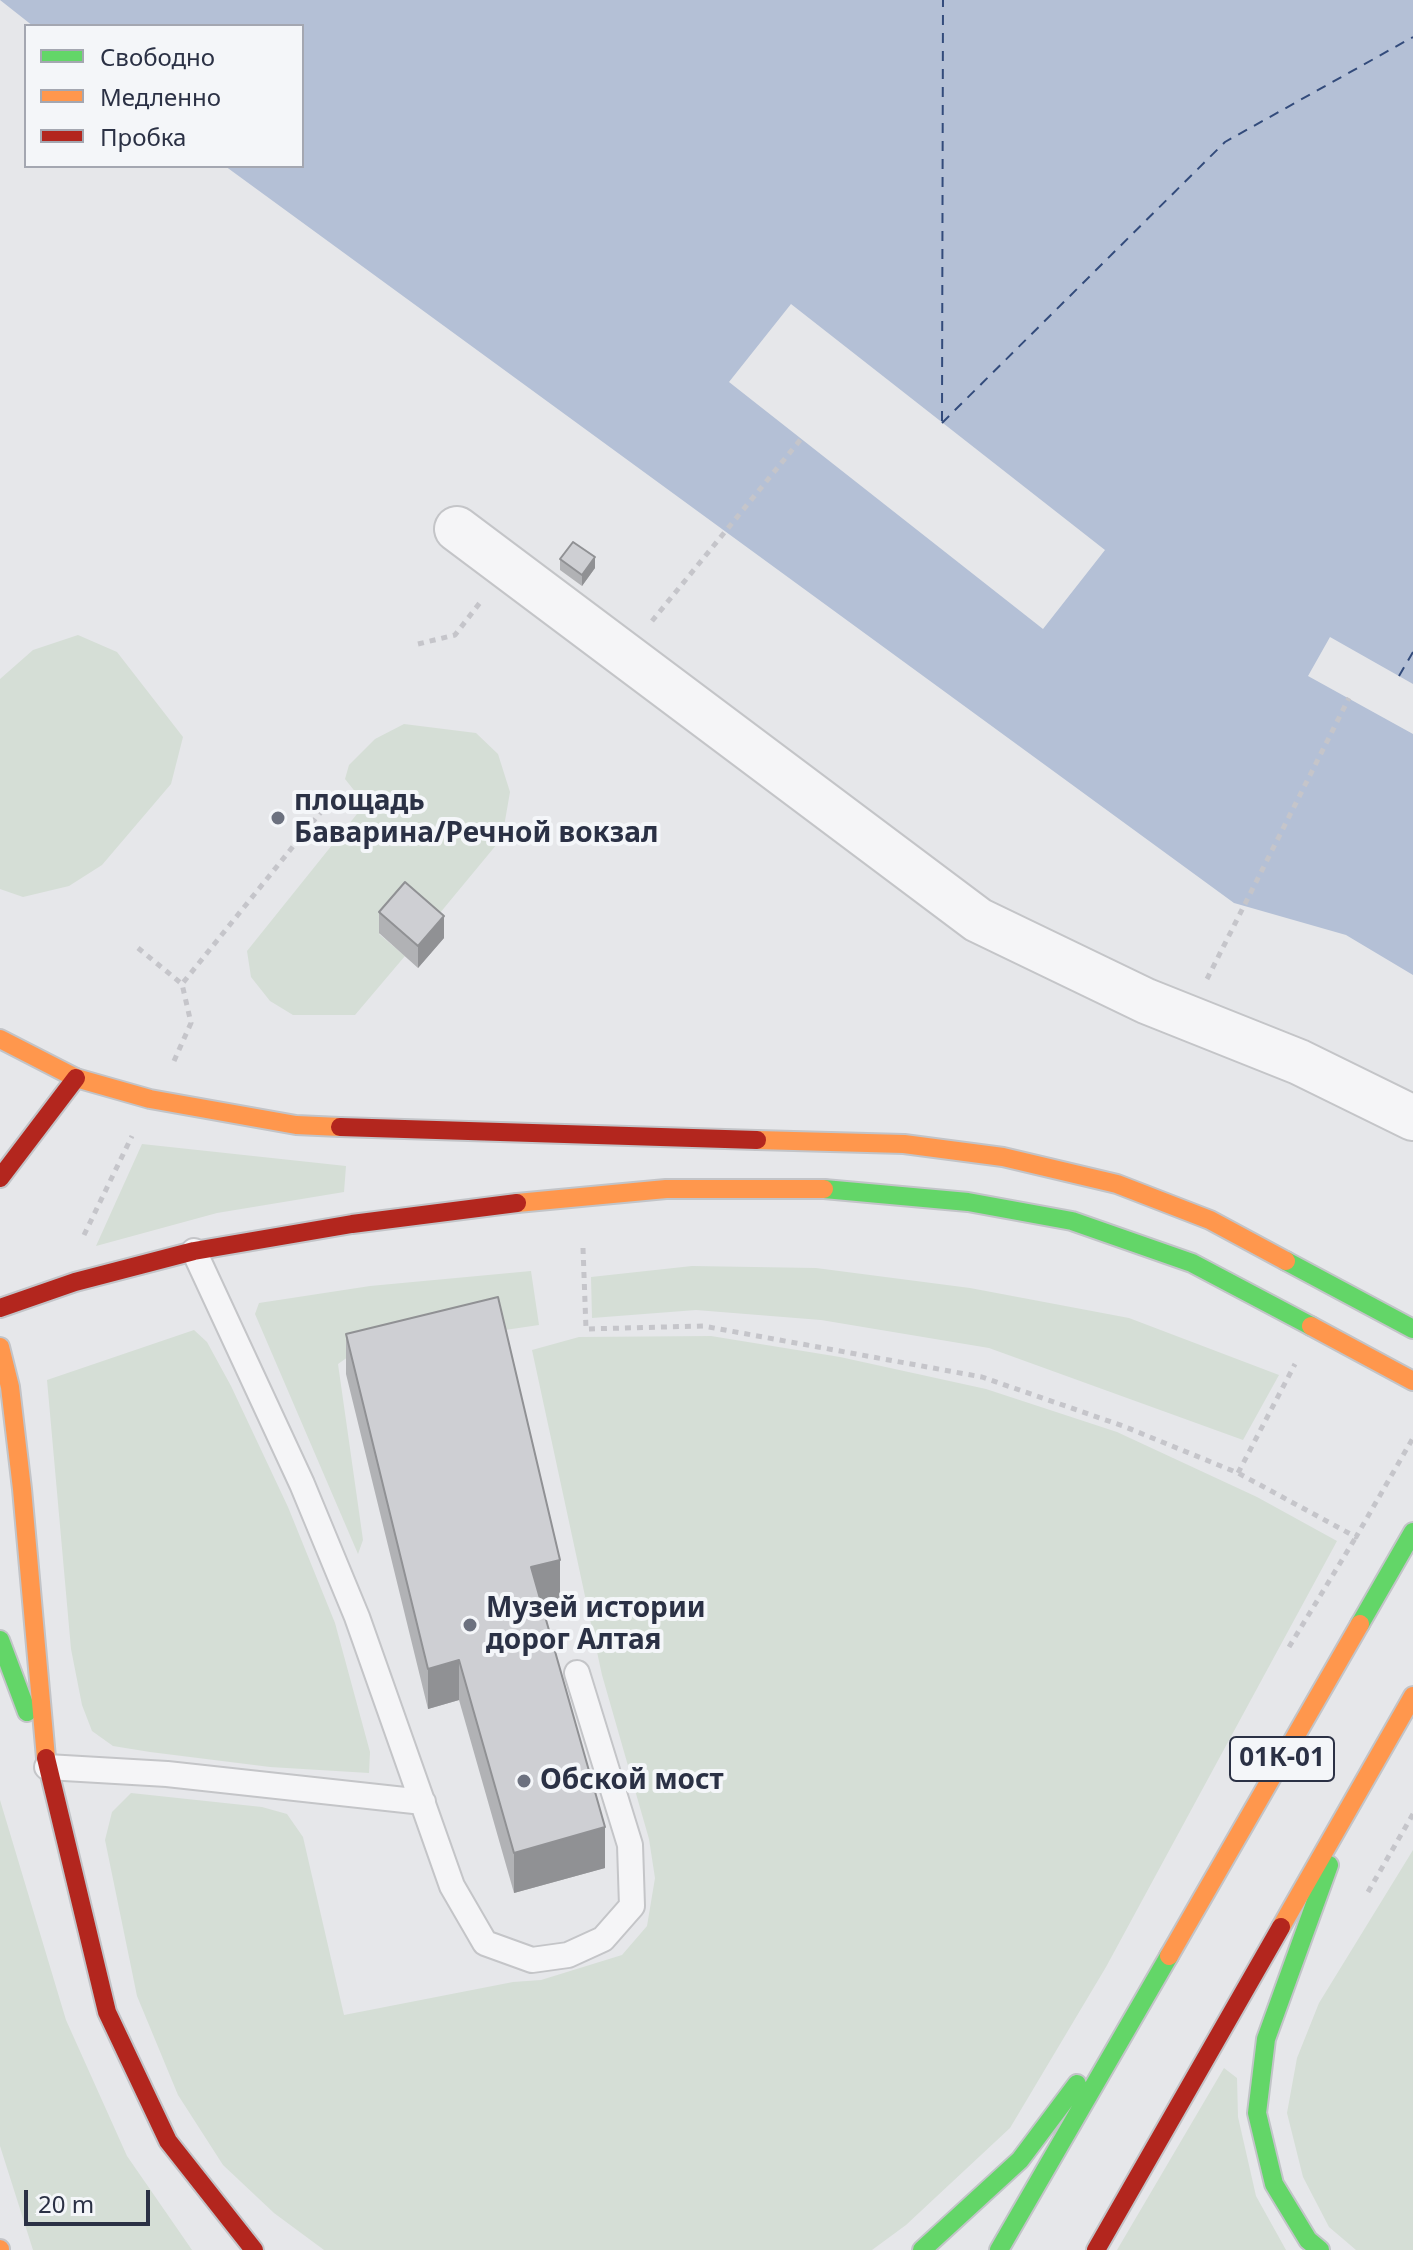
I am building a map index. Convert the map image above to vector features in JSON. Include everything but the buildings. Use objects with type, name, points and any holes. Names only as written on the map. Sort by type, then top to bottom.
[{"type":"main road","points":[[0,1039],[76,1078],[150,1099],[296,1125],[431,1132],[904,1144],[1003,1157],[1117,1184],[1210,1220],[1413,1329]]},
{"type":"main road","points":[[0,1178],[76,1078]]},
{"type":"main road","points":[[0,1308],[75,1282],[194,1251],[367,1222],[565,1197],[666,1189],[824,1189],[968,1202],[1072,1221],[1192,1263],[1413,1381]]},
{"type":"main road","points":[[0,1347],[10,1387],[22,1489],[47,1767]]},
{"type":"main road","name":"01К-01","points":[[999,2250],[1413,1532]]},
{"type":"main road","points":[[0,1640],[47,1767],[107,2012],[168,2141],[254,2250]]},
{"type":"main road","name":"01К-01","points":[[1096,2250],[1413,1696]]},
{"type":"main road","points":[[1320,2250],[1308,2240],[1274,2184],[1257,2113],[1266,2039],[1353,1801]]},
{"type":"main road","points":[[922,2250],[1020,2160],[1151,1987]]},
{"type":"street","points":[[457,529],[978,920],[1146,1001],[1299,1062],[1413,1118]]},
{"type":"lane","points":[[194,1251],[302,1484],[357,1617],[452,1886],[485,1943],[532,1960],[568,1955],[603,1939],[632,1906],[630,1845],[577,1673]]},
{"type":"lane","points":[[47,1767],[182,1775],[423,1802]]},
{"type":"path","points":[[666,604],[801,439]]},
{"type":"path","points":[[418,644],[455,635],[488,593]]},
{"type":"path","points":[[1215,962],[1349,698]]},
{"type":"path","points":[[182,984],[333,797]]},
{"type":"path","points":[[80,1243],[150,1099],[172,1067],[191,1023],[182,984],[138,948]]},
{"type":"path","points":[[583,1248],[586,1329],[703,1326],[982,1377],[1123,1426],[1238,1473],[1356,1537]]},
{"type":"path","points":[[1238,1473],[1299,1357]]},
{"type":"path","points":[[1289,1647],[1413,1438]]},
{"type":"shaded area","points":[[78,635],[117,652],[183,737],[171,784],[102,865],[69,886],[23,897],[0,889],[0,679],[33,650]]},
{"type":"shaded area","points":[[404,724],[476,733],[498,754],[510,792],[502,838],[430,925],[379,934],[405,956],[355,1015],[293,1015],[270,1001],[251,977],[247,951],[365,804],[345,779],[349,765],[375,739]]},
{"type":"shaded area","points":[[142,1144],[346,1166],[344,1192],[217,1213],[96,1246]]},
{"type":"shaded area","points":[[692,1266],[816,1268],[970,1288],[1129,1318],[1279,1375],[1243,1440],[989,1348],[821,1320],[696,1310],[592,1318],[591,1277]]},
{"type":"shaded area","points":[[531,1271],[539,1325],[355,1352],[338,1364],[363,1540],[358,1554],[255,1314],[259,1303],[370,1286]]},
{"type":"shaded area","points":[[194,1330],[207,1342],[231,1386],[288,1507],[335,1623],[370,1752],[369,1773],[270,1767],[150,1752],[113,1746],[92,1731],[82,1705],[71,1649],[47,1380]]},
{"type":"shaded area","points":[[711,1336],[840,1357],[986,1389],[1117,1432],[1257,1497],[1337,1541],[1106,1967],[1010,2128],[906,2225],[872,2250],[324,2250],[274,2213],[223,2165],[178,2095],[137,1996],[105,1840],[112,1812],[131,1793],[262,1807],[287,1814],[303,1837],[344,2015],[513,1982],[541,1980],[622,1955],[647,1926],[655,1878],[649,1839],[602,1675],[532,1350],[579,1337]]},
{"type":"shaded area","points":[[0,1800],[66,2020],[127,2156],[192,2250],[33,2250],[0,2146]]},
{"type":"shaded area","points":[[1413,1850],[1413,2250],[1356,2250],[1329,2227],[1303,2177],[1287,2113],[1297,2058],[1319,2003]]},
{"type":"shaded area","points":[[1224,2068],[1237,2078],[1238,2117],[1256,2196],[1286,2250],[1117,2250]]},
{"type":"water","points":[[0,0],[1413,0],[1413,975],[1346,935],[1234,903],[228,168],[304,168],[304,24],[30,24]]},
{"type":"pier","points":[[791,304],[1105,550],[1043,629],[729,382]]},
{"type":"pier","points":[[1330,637],[1413,684],[1413,734],[1308,676]]},
{"type":"ferry route","points":[[942,421],[943,0]]},
{"type":"ferry route","points":[[942,423],[1225,142],[1413,37]]},
{"type":"ferry route","points":[[1399,676],[1413,652]]},
{"type":"traffic: fast","points":[[824,1189],[968,1202],[1072,1221],[1192,1263],[1311,1326]]},
{"type":"traffic: fast","points":[[1286,1261],[1413,1329]]},
{"type":"traffic: fast","points":[[1360,1624],[1413,1532]]},
{"type":"traffic: fast","points":[[0,1640],[27,1712]]},
{"type":"traffic: fast","points":[[1320,2250],[1308,2240],[1274,2184],[1257,2113],[1266,2039],[1329,1865]]},
{"type":"traffic: fast","points":[[999,2250],[1169,1956]]},
{"type":"traffic: fast","points":[[922,2250],[1020,2160],[1077,2084]]},
{"type":"traffic: slow","points":[[0,1039],[76,1078],[150,1099],[296,1125],[340,1127]]},
{"type":"traffic: slow","points":[[757,1140],[904,1144],[1003,1157],[1117,1184],[1210,1220],[1286,1261]]},
{"type":"traffic: slow","points":[[517,1203],[666,1189],[824,1189]]},
{"type":"traffic: slow","points":[[1311,1326],[1413,1381]]},
{"type":"traffic: slow","points":[[0,1347],[10,1387],[22,1489],[46,1758]]},
{"type":"traffic: slow","points":[[1169,1956],[1360,1624]]},
{"type":"traffic: slow","points":[[1281,1927],[1413,1696]]},
{"type":"traffic: jam","points":[[0,1178],[76,1078]]},
{"type":"traffic: jam","points":[[340,1127],[757,1140]]},
{"type":"traffic: jam","points":[[0,1308],[75,1282],[194,1251],[352,1224],[517,1203]]},
{"type":"traffic: jam","points":[[46,1758],[107,2012],[168,2141],[254,2250]]},
{"type":"traffic: jam","points":[[1096,2250],[1281,1927]]},
{"type":"place","name":"площадь Баварина/Речной вокзал","points":[[278,818]]},
{"type":"place","name":"Музей истории дорог Алтая","points":[[470,1625]]},
{"type":"place","name":"Обской мост","points":[[524,1781]]}]
